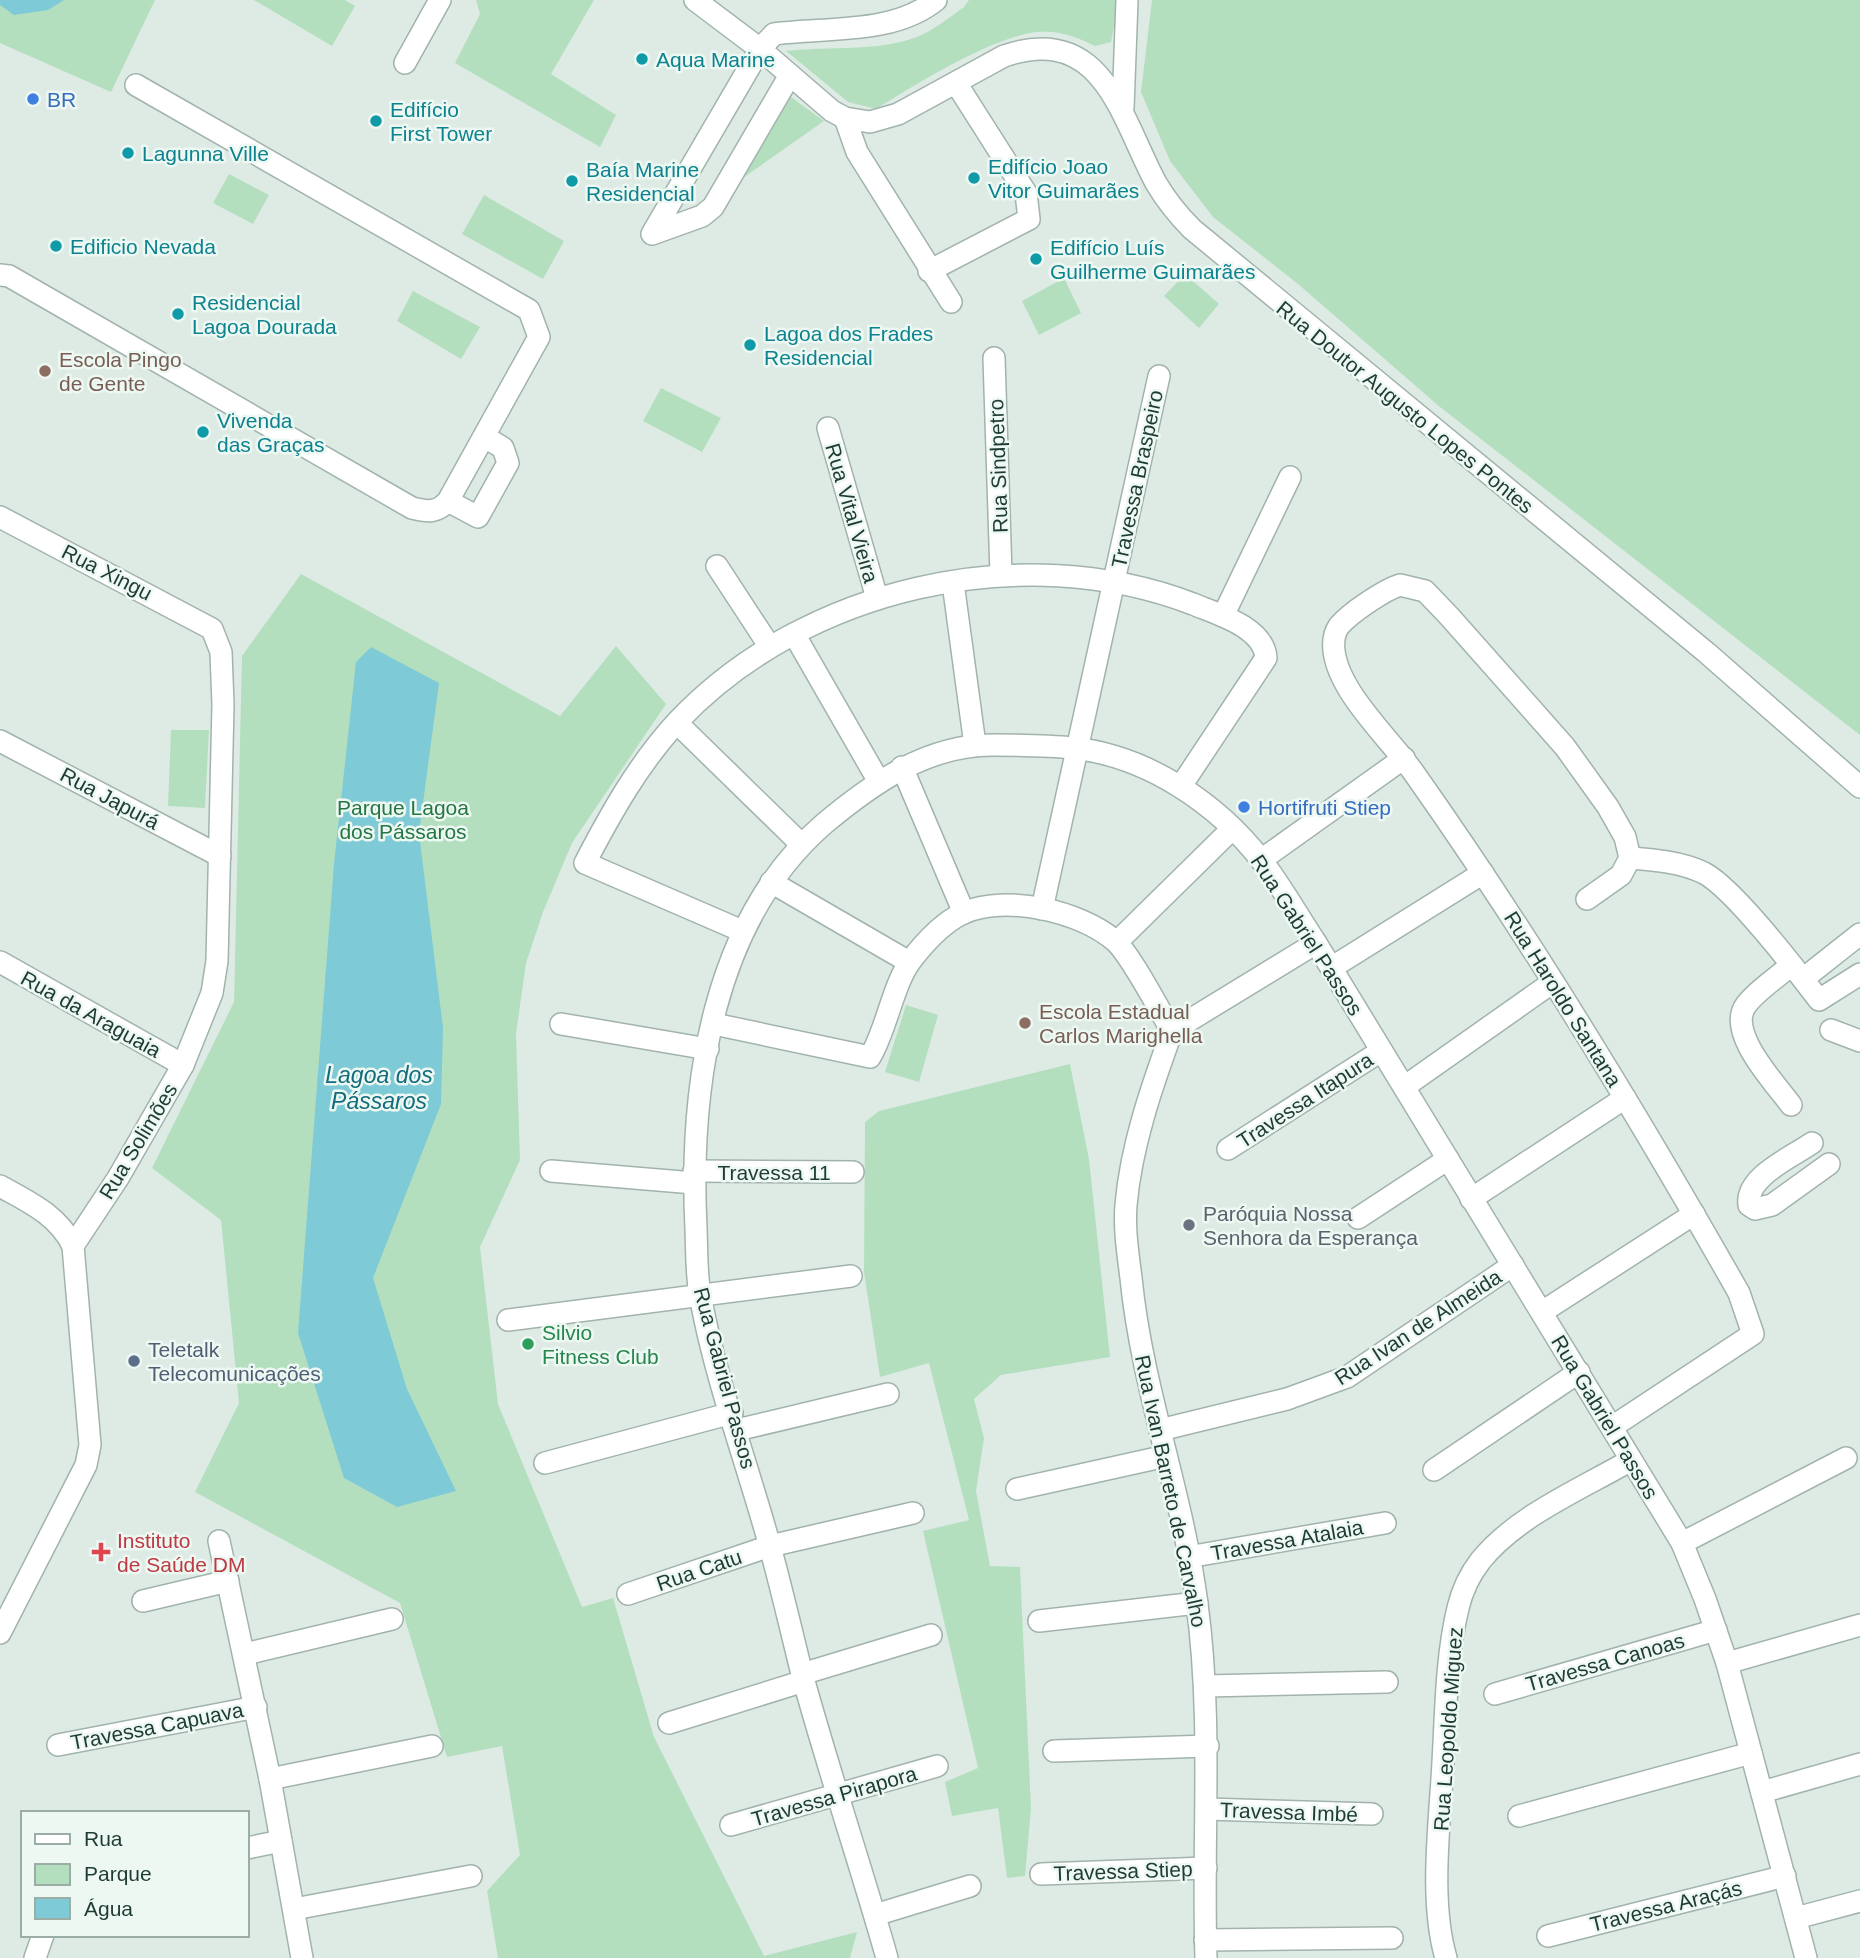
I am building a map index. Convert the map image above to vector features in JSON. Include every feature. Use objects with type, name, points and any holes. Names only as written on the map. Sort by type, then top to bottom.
[{"type":"street","points":[[404,63],[440,0]]},
{"type":"street","points":[[695,0],[760,49],[818,101],[845,118],[857,152],[929,271],[951,302]]},
{"type":"street","points":[[790,75],[713,207],[702,216],[652,234],[760,49],[774,34],[838,30],[887,22],[926,9],[936,0]]},
{"type":"street","points":[[1123,108],[1127,0]]},
{"type":"street","name":"Rua Doutor Augusto Lopes Pontes","points":[[845,118],[883,120],[960,90],[1020,51],[1055,50],[1090,66],[1112,90],[1156,181],[1172,208],[1192,229],[1707,653],[1860,787]]},
{"type":"street","points":[[3,272],[391,497],[427,512],[444,505],[485,437],[539,337],[529,310],[136,85]]},
{"type":"street","points":[[929,271],[1029,219],[1026,192],[960,90]]},
{"type":"street","name":"Rua Sindpetro","points":[[994,358],[1001,574]]},
{"type":"street","name":"Travessa Braspeiro","points":[[1042,909],[1159,376]]},
{"type":"street","name":"Rua Vital Vieira","points":[[828,428],[877,598]]},
{"type":"street","points":[[444,505],[478,517],[508,463],[503,447],[485,437]]},
{"type":"street","points":[[1223,616],[1290,477]]},
{"type":"street","name":"Rua Xingu","points":[[0,517],[212,629]]},
{"type":"street","points":[[717,566],[770,647]]},
{"type":"street","points":[[742,931],[585,863],[621,796],[677,723],[718,685],[770,647],[877,598],[1001,574],[1114,583],[1153,591],[1223,616],[1253,634],[1261,643],[1266,657],[1261,668],[1181,786]]},
{"type":"street","points":[[953,583],[975,745]]},
{"type":"street","name":"Rua Haroldo Santana","points":[[1612,1427],[1753,1334],[1739,1293],[1625,1098],[1553,982],[1404,758],[1343,682],[1334,649],[1334,636],[1340,625],[1390,588],[1407,584],[1425,591],[1579,764],[1625,837],[1630,858]]},
{"type":"street","name":"Rua Solimões","points":[[73,1246],[118,1178],[183,1065],[212,993],[217,961],[224,771],[223,672],[217,637],[212,629]]},
{"type":"street","points":[[794,634],[878,780]]},
{"type":"street","points":[[677,723],[801,844]]},
{"type":"street","name":"Rua Japurá","points":[[0,741],[220,856]]},
{"type":"street","name":"Rua Gabriel Passos","points":[[887,1958],[803,1678],[770,1546],[700,1298],[694,1177],[708,1049],[714,1024],[742,931],[771,882],[801,844],[878,780],[902,767],[975,745],[1077,748],[1142,767],[1181,786],[1232,829],[1261,860],[1316,943],[1682,1544],[1727,1663],[1806,1958]]},
{"type":"street","points":[[1261,860],[1404,758]]},
{"type":"street","points":[[902,767],[964,913]]},
{"type":"street","points":[[1117,942],[1232,829]]},
{"type":"street","points":[[1587,899],[1621,875],[1630,858],[1675,863],[1706,874],[1743,908],[1819,1000],[1860,974]]},
{"type":"street","points":[[1331,968],[1483,873]]},
{"type":"street","points":[[771,882],[909,962]]},
{"type":"street","points":[[714,1024],[870,1057],[883,1036],[909,962],[941,929],[964,913],[993,906],[1042,909],[1077,918],[1117,942],[1172,1031],[1316,943]]},
{"type":"street","points":[[1791,1105],[1748,1046],[1741,1025],[1746,1006],[1860,934]]},
{"type":"street","name":"Rua da Araguaia","points":[[0,962],[183,1065]]},
{"type":"street","points":[[1404,1087],[1553,982]]},
{"type":"street","points":[[561,1024],[708,1049]]},
{"type":"street","points":[[1830,1030],[1860,1041]]},
{"type":"street","name":"Rua Ivan Barreto de Carvalho","points":[[1172,1031],[1136,1150],[1126,1206],[1135,1312],[1197,1602],[1206,1686],[1208,1746],[1205,1949]]},
{"type":"street","name":"Travessa Itapura","points":[[1228,1149],[1381,1052]]},
{"type":"street","points":[[1471,1199],[1625,1098]]},
{"type":"street","points":[[1812,1143],[1758,1180],[1751,1189],[1749,1205],[1755,1209],[1772,1205],[1829,1164]]},
{"type":"street","points":[[1357,1218],[1448,1159]]},
{"type":"street","name":"Travessa 11","points":[[551,1171],[694,1177],[853,1172]]},
{"type":"street","points":[[0,1186],[47,1213],[59,1224],[73,1246],[90,1445],[86,1465],[0,1633]]},
{"type":"street","points":[[1542,1312],[1694,1214]]},
{"type":"street","name":"Rua Ivan de Almeida","points":[[1160,1430],[1287,1399],[1347,1377],[1513,1265]]},
{"type":"street","points":[[508,1320],[700,1298],[851,1276]]},
{"type":"street","points":[[1434,1470],[1579,1372]]},
{"type":"street","points":[[545,1463],[735,1422],[888,1394]]},
{"type":"street","points":[[1017,1489],[1166,1456]]},
{"type":"street","points":[[1682,1544],[1846,1458]]},
{"type":"street","name":"Rua Leopoldo Miguez","points":[[1446,1958],[1440,1940],[1439,1893],[1445,1728],[1453,1632],[1468,1580],[1480,1561],[1514,1529],[1631,1460]]},
{"type":"street","name":"Rua Catu","points":[[628,1594],[770,1546],[913,1513]]},
{"type":"street","name":"Travessa Atalaia","points":[[1188,1557],[1385,1523]]},
{"type":"street","points":[[219,1541],[256,1707],[302,1958]]},
{"type":"street","points":[[144,1601],[228,1581]]},
{"type":"street","points":[[1039,1621],[1197,1602]]},
{"type":"street","points":[[245,1654],[392,1619]]},
{"type":"street","points":[[1727,1663],[1860,1625]]},
{"type":"street","name":"Travessa Canoas","points":[[1495,1694],[1716,1630]]},
{"type":"street","points":[[669,1723],[931,1635]]},
{"type":"street","points":[[1206,1686],[1387,1682]]},
{"type":"street","name":"Travessa Capuava","points":[[58,1745],[256,1707]]},
{"type":"street","points":[[270,1779],[432,1746]]},
{"type":"street","points":[[1054,1751],[1208,1746]]},
{"type":"street","points":[[1518,1816],[1751,1753]]},
{"type":"street","points":[[1762,1792],[1860,1764]]},
{"type":"street","name":"Travessa Pirapora","points":[[731,1825],[937,1766]]},
{"type":"street","name":"Travessa Imbé","points":[[1207,1809],[1372,1814]]},
{"type":"street","points":[[248,1848],[281,1841]]},
{"type":"street","name":"Travessa Stiep","points":[[1041,1874],[1206,1868]]},
{"type":"street","points":[[294,1909],[471,1876]]},
{"type":"street","name":"Travessa Araçás","points":[[1548,1936],[1785,1876]]},
{"type":"street","points":[[875,1915],[970,1886]]},
{"type":"street","points":[[1796,1917],[1860,1901]]},
{"type":"street","points":[[35,1958],[42,1937]]},
{"type":"street","points":[[1205,1949],[1392,1938]]},
{"type":"green space","points":[[0,0],[155,0],[111,92],[0,43]]},
{"type":"green space","points":[[254,0],[345,0],[355,6],[332,46]]},
{"type":"green space","points":[[476,0],[594,0],[551,74],[616,115],[600,147],[455,63],[480,14]]},
{"type":"green space","points":[[969,0],[1119,0],[1111,42],[1095,46],[1075,37],[1053,32],[1020,35],[955,63],[876,109],[848,102],[786,51],[869,47],[901,42],[936,27],[964,7]]},
{"type":"green space","points":[[1152,0],[1860,0],[1860,735],[1440,407],[1298,284],[1213,217],[1170,161],[1141,92]]},
{"type":"green space","points":[[791,97],[824,121],[740,180]]},
{"type":"green space","points":[[229,174],[269,195],[253,224],[213,203]]},
{"type":"green space","points":[[484,195],[564,241],[543,279],[462,234]]},
{"type":"green space","points":[[1185,274],[1219,304],[1199,328],[1164,296]]},
{"type":"green space","points":[[1064,278],[1081,313],[1039,335],[1022,301]]},
{"type":"green space","points":[[413,291],[480,327],[461,359],[397,321]]},
{"type":"green space","points":[[661,388],[721,418],[702,452],[643,421]]},
{"type":"green space","name":"Parque Lagoa dos Pássaros","points":[[301,574],[560,716],[616,646],[666,704],[572,843],[543,912],[526,963],[516,1034],[520,1160],[480,1247],[498,1404],[582,1607],[613,1598],[654,1737],[764,1956],[857,1932],[850,1958],[498,1958],[487,1891],[520,1855],[502,1746],[447,1757],[400,1603],[195,1492],[239,1403],[221,1220],[152,1168],[234,1002],[242,656]]},
{"type":"green space","points":[[171,730],[209,730],[205,808],[168,806]]},
{"type":"green space","points":[[906,1005],[938,1015],[919,1082],[885,1072]]},
{"type":"green space","points":[[1070,1064],[1089,1159],[1110,1357],[1001,1375],[974,1399],[984,1438],[976,1491],[990,1566],[1020,1567],[1031,1808],[1025,1876],[1007,1878],[998,1808],[952,1816],[945,1782],[978,1768],[923,1531],[969,1520],[929,1363],[880,1377],[864,1272],[865,1122],[879,1111]]},
{"type":"water","points":[[0,0],[64,0],[48,10],[14,15],[0,5]]},
{"type":"water","name":"Lagoa dos Pássaros","points":[[371,647],[439,683],[419,833],[443,1028],[441,1104],[373,1278],[407,1389],[456,1491],[397,1507],[344,1478],[298,1333],[334,864],[356,662]]},
{"type":"place","name":"Aqua Marine","points":[[642,59]]},
{"type":"place","name":"BR","points":[[33,99]]},
{"type":"place","name":"Edifício First Tower","points":[[376,121]]},
{"type":"place","name":"Lagunna Ville","points":[[128,153]]},
{"type":"place","name":"Edifício Joao Vitor Guimarães","points":[[974,178]]},
{"type":"place","name":"Baía Marine Residencial","points":[[572,181]]},
{"type":"place","name":"Edificio Nevada","points":[[56,246]]},
{"type":"place","name":"Edifício Luís Guilherme Guimarães","points":[[1036,259]]},
{"type":"place","name":"Residencial Lagoa Dourada","points":[[178,314]]},
{"type":"place","name":"Lagoa dos Frades Residencial","points":[[750,345]]},
{"type":"place","name":"Escola Pingo de Gente","points":[[45,371]]},
{"type":"place","name":"Vivenda das Graças","points":[[203,432]]},
{"type":"place","name":"Hortifruti Stiep","points":[[1244,807]]},
{"type":"place","name":"Escola Estadual Carlos Marighella","points":[[1025,1023]]},
{"type":"place","name":"Paróquia Nossa Senhora da Esperança","points":[[1189,1225]]},
{"type":"place","name":"Silvio Fitness Club","points":[[528,1344]]},
{"type":"place","name":"Teletalk Telecomunicações","points":[[134,1361]]},
{"type":"place","name":"Instituto de Saúde DM","points":[[101,1552]]}]
